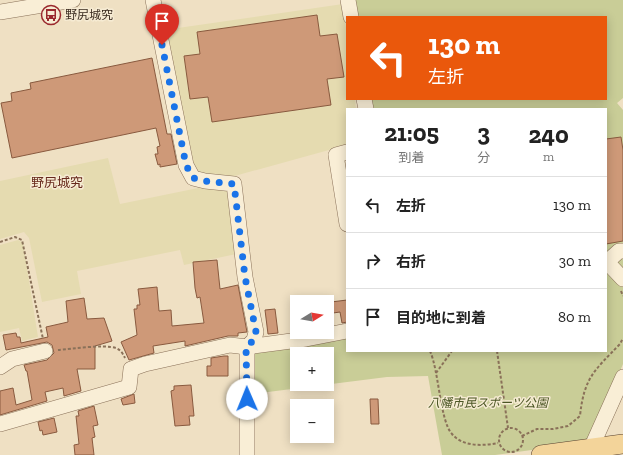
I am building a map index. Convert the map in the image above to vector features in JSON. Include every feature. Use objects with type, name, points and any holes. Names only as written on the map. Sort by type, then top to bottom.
[{"type":"main road","points":[[541,455],[606,449]]},
{"type":"street","points":[[0,12],[73,0]]},
{"type":"street","points":[[153,0],[186,165],[193,178],[205,181],[234,184],[245,277],[256,332],[254,340],[246,347],[247,455]]},
{"type":"street","points":[[348,0],[351,16]]},
{"type":"street","points":[[346,152],[336,155],[346,218]]},
{"type":"street","points":[[623,251],[619,251],[607,261],[623,279]]},
{"type":"street","points":[[0,424],[129,387],[131,369],[145,364],[230,345],[246,347],[306,339],[346,331]]},
{"type":"street","points":[[0,367],[12,358],[45,351]]},
{"type":"street","points":[[606,449],[623,377]]},
{"type":"path","points":[[0,242],[15,237],[22,240],[45,351],[94,347],[117,348],[122,352],[131,369]]},
{"type":"path","points":[[522,436],[537,429],[553,429],[568,426],[580,416],[582,396],[591,374],[620,344],[623,338]]},
{"type":"path","points":[[430,352],[434,360],[445,420],[452,434],[465,442],[482,446],[498,443]]},
{"type":"path","points":[[436,373],[451,352]]},
{"type":"path","points":[[497,352],[508,428]]},
{"type":"path","points":[[508,428],[518,429],[522,436],[524,440],[521,448],[512,453],[503,450],[498,443],[500,435],[505,429],[508,428]]},
{"type":"shaded area","points":[[343,4],[346,27],[346,100],[355,100],[356,108],[346,108],[346,145],[231,177],[206,176],[195,171],[164,30]]},
{"type":"shaded area","points":[[108,158],[120,204],[203,187],[231,187],[241,253],[184,265],[180,250],[77,271],[81,294],[42,302],[29,238],[24,232],[0,239],[0,181]]},
{"type":"shaded area","points":[[18,240],[23,243],[38,337],[22,341],[19,328],[0,332],[0,245]]},
{"type":"green space","name":"八幡市民スポーツ公園","points":[[354,0],[623,0],[623,98],[617,103],[623,110],[623,364],[590,442],[495,455],[442,455],[428,376],[387,377],[334,384],[334,347],[290,347],[290,389],[253,394],[250,350],[346,336],[346,352],[607,352],[607,108],[369,108],[368,100],[607,100],[607,16],[356,16]]},
{"type":"building","points":[[317,15],[320,36],[337,34],[344,77],[327,79],[331,105],[212,122],[208,97],[190,99],[184,56],[200,54],[197,32]]},
{"type":"building","points":[[152,58],[167,134],[171,134],[177,164],[160,167],[160,164],[158,165],[155,154],[158,154],[157,147],[160,146],[156,128],[12,158],[1,103],[12,101],[11,93],[31,89],[30,83]]},
{"type":"building","points":[[621,137],[623,150],[623,241],[607,244],[607,139]]},
{"type":"building","points":[[217,260],[220,289],[238,285],[247,332],[238,333],[238,336],[228,336],[185,346],[185,341],[153,346],[154,353],[129,360],[121,342],[137,335],[134,309],[137,309],[137,305],[140,305],[138,289],[157,287],[159,311],[171,310],[172,326],[204,323],[200,297],[197,298],[195,288],[193,262]]},
{"type":"building","points":[[84,298],[87,319],[104,318],[112,341],[95,346],[95,369],[77,369],[81,391],[64,396],[63,388],[45,392],[47,401],[0,415],[0,391],[13,388],[16,405],[32,400],[27,371],[24,365],[47,360],[54,353],[52,345],[47,342],[6,350],[3,335],[16,333],[17,337],[20,337],[21,343],[48,337],[46,327],[68,322],[66,301]]},
{"type":"building","points":[[346,300],[346,322],[342,323],[340,312],[334,313],[334,302]]},
{"type":"building","points":[[275,309],[278,333],[268,334],[265,310]]},
{"type":"building","points":[[228,356],[228,376],[207,376],[207,366],[211,366],[211,358]]},
{"type":"building","points":[[191,385],[194,416],[189,416],[190,425],[175,426],[171,391],[174,390],[174,386]]},
{"type":"building","points":[[134,394],[135,403],[123,405],[121,399]]},
{"type":"building","points":[[370,399],[378,399],[379,424],[371,424]]},
{"type":"building","points":[[94,406],[98,425],[93,426],[95,437],[92,438],[94,455],[75,455],[74,445],[79,444],[76,416],[79,416],[78,411]]},
{"type":"building","points":[[54,418],[57,432],[43,435],[42,430],[40,431],[38,422]]},
{"type":"place","name":"野尻城究","points":[[51,15]]},
{"type":"district","name":"野尻城究","points":[[57,182]]},
{"type":"route","points":[[162,45],[186,165],[193,178],[205,181],[234,184],[245,277],[256,332],[254,340],[246,347],[247,399]]}]
